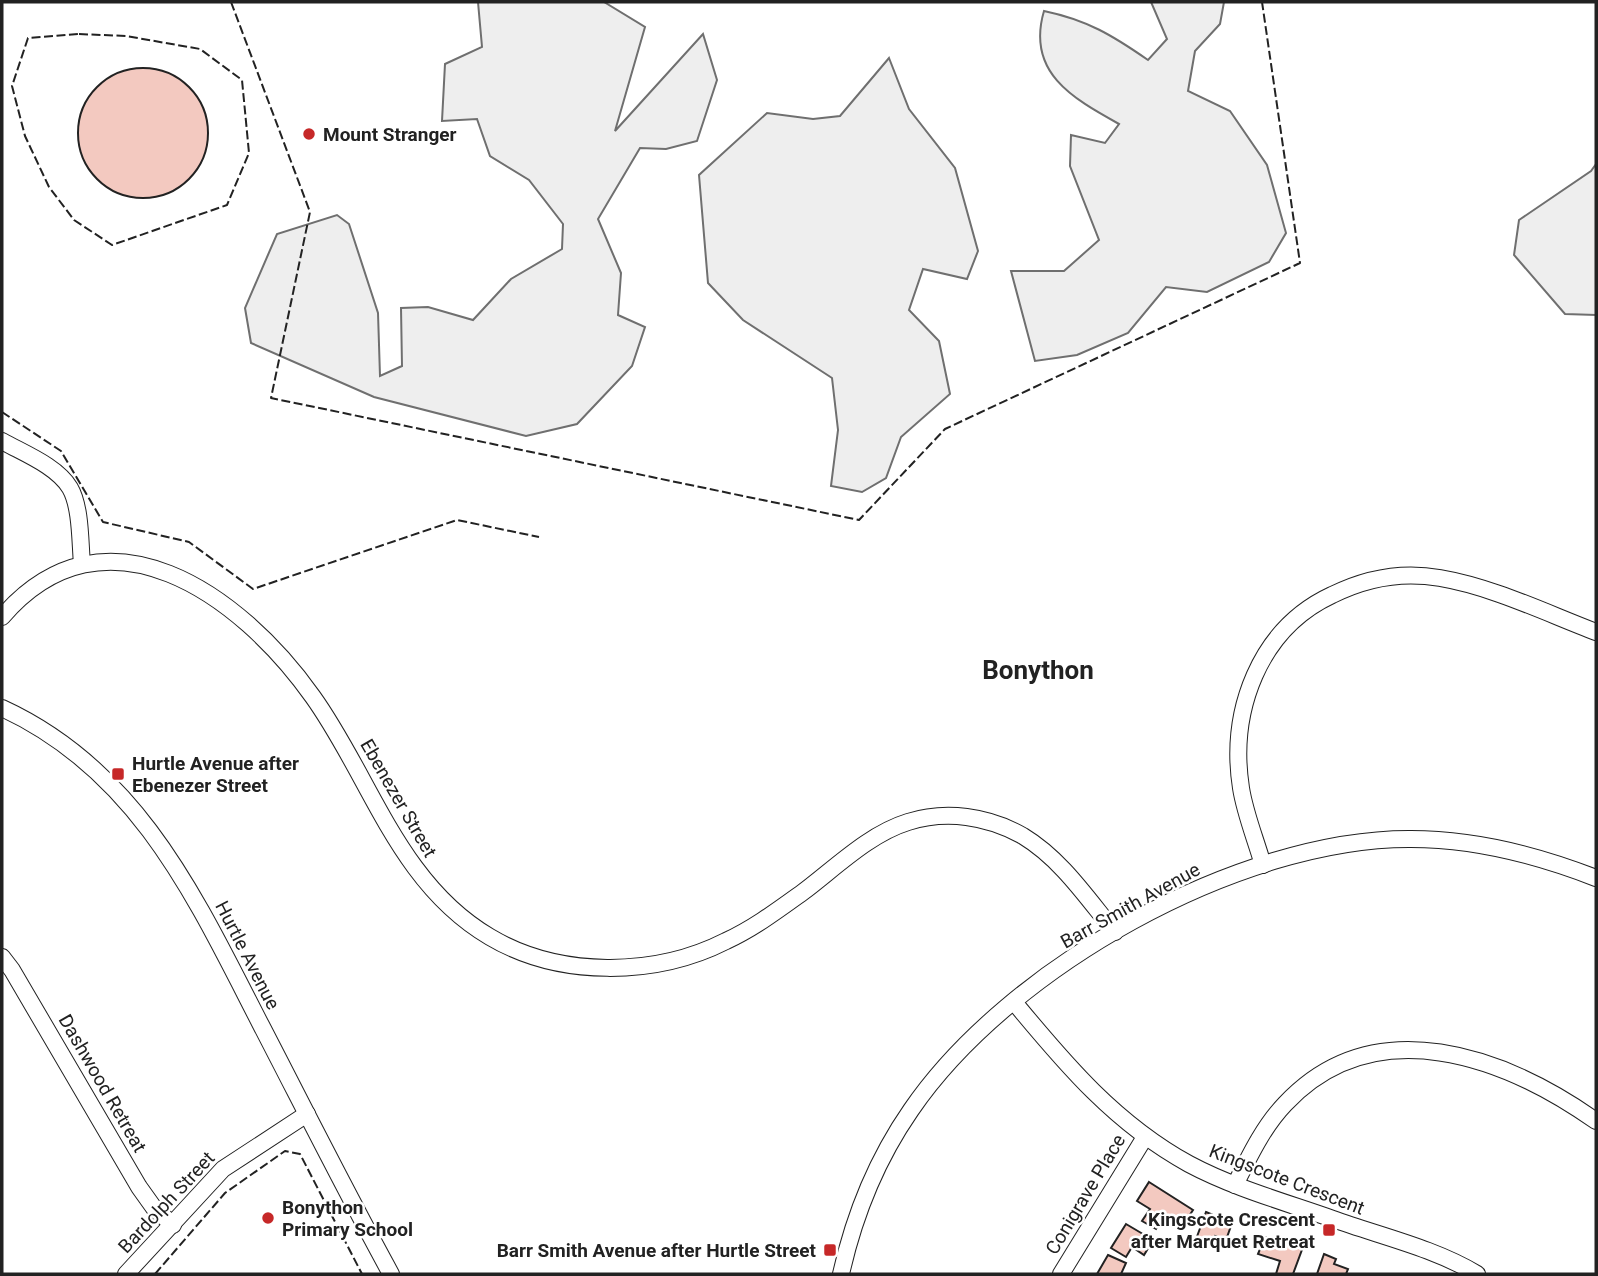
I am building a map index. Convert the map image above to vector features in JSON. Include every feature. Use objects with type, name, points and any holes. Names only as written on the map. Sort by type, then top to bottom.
[{"type":"street","points":[[2,441],[48,468],[69,486],[75,505],[82,564]]},
{"type":"street","name":"Ebenezer Street","points":[[2,617],[18,598],[42,579],[82,564],[113,560],[158,568],[186,580],[245,623],[313,697],[416,871],[470,924],[511,948],[556,962],[593,968],[654,964],[724,943],[763,921],[880,835],[906,822],[935,816],[965,816],[994,823],[1023,836],[1062,867],[1115,932]]},
{"type":"street","points":[[1263,865],[1242,791],[1240,731],[1245,702],[1260,663],[1283,630],[1301,612],[1357,583],[1410,575],[1440,578],[1470,586],[1596,632]]},
{"type":"street","name":"Hurtle Avenue","points":[[2,708],[68,748],[105,779],[154,834],[195,898],[391,1274]]},
{"type":"street","name":"Barr Smith Avenue","points":[[841,1274],[862,1201],[884,1154],[910,1111],[963,1048],[1014,1002],[1063,965],[1115,932],[1187,894],[1263,865],[1355,842],[1436,840],[1518,852],[1596,878]]},
{"type":"street","name":"Dashwood Retreat","points":[[2,957],[139,1186],[154,1208],[173,1225]]},
{"type":"street","name":"Kingscote Crescent","points":[[1014,1002],[1092,1092],[1145,1137],[1189,1164],[1235,1185],[1443,1257],[1477,1274]]},
{"type":"street","points":[[1235,1185],[1257,1143],[1287,1101],[1326,1071],[1371,1053],[1420,1049],[1469,1058],[1538,1085],[1596,1121]]},
{"type":"street","name":"Bardolph Street","points":[[126,1274],[223,1169],[307,1114]]},
{"type":"street","name":"Conigrave Place","points":[[1061,1274],[1145,1137]]},
{"type":"shaded area","points":[[478,2],[604,2],[645,27],[615,131],[703,34],[717,80],[697,141],[666,149],[640,148],[598,219],[621,273],[618,315],[645,327],[632,366],[577,424],[526,436],[374,397],[251,343],[245,308],[277,234],[337,215],[349,224],[378,313],[380,376],[402,366],[401,308],[428,307],[473,320],[511,279],[562,249],[563,224],[529,180],[490,156],[477,119],[442,121],[445,64],[482,47]]},
{"type":"shaded area","points":[[1151,2],[1224,2],[1220,24],[1195,51],[1188,91],[1230,111],[1267,165],[1286,233],[1269,262],[1207,292],[1166,287],[1128,333],[1077,355],[1035,361],[1011,271],[1064,271],[1099,240],[1070,166],[1071,135],[1105,143],[1119,124],[1070,93],[1047,67],[1040,32],[1044,11],[1099,30],[1148,60],[1167,39]]},
{"type":"shaded area","points":[[889,58],[909,109],[955,168],[978,251],[967,279],[923,269],[909,310],[939,341],[950,394],[901,437],[886,478],[862,492],[831,486],[838,430],[832,378],[743,320],[708,283],[699,175],[767,113],[813,119],[840,116]]},
{"type":"shaded area","points":[[1596,164],[1596,315],[1565,314],[1514,255],[1519,220],[1591,171]]},
{"type":"building","points":[[143,68],[168,73],[189,87],[203,108],[208,133],[203,158],[189,179],[168,193],[143,198],[118,193],[97,179],[83,158],[78,133],[83,108],[97,87],[118,73]]},
{"type":"building","points":[[1149,1182],[1193,1210],[1181,1228],[1163,1217],[1156,1229],[1142,1221],[1150,1209],[1137,1201]]},
{"type":"building","points":[[1206,1212],[1232,1223],[1226,1240],[1215,1236],[1212,1247],[1195,1242]]},
{"type":"building","points":[[1126,1224],[1153,1240],[1144,1255],[1132,1247],[1126,1257],[1111,1248]]},
{"type":"building","points":[[1265,1237],[1303,1247],[1293,1274],[1276,1274],[1280,1261],[1258,1254]]},
{"type":"building","points":[[1324,1254],[1336,1259],[1334,1264],[1348,1269],[1346,1274],[1317,1274]]},
{"type":"building","points":[[1108,1255],[1126,1263],[1121,1274],[1097,1274]]},
{"type":"fence","points":[[231,2],[310,212],[271,398],[859,520],[945,429],[1300,263],[1262,2]]},
{"type":"fence","points":[[79,34],[126,36],[200,49],[242,80],[249,153],[227,205],[112,245],[74,220],[49,187],[25,136],[12,86],[28,38],[79,34]]},
{"type":"fence","points":[[2,412],[61,451],[103,522],[189,542],[253,589],[457,520],[539,537]]},
{"type":"fence","points":[[155,1274],[225,1193],[285,1151],[300,1154],[362,1274]]},
{"type":"place","name":"Mount Stranger","points":[[309,134]]},
{"type":"place","name":"Hurtle Avenue after Ebenezer Street","points":[[118,774]]},
{"type":"place","name":"Bonython Primary School","points":[[268,1218]]},
{"type":"place","name":"Kingscote Crescent after Marquet Retreat","points":[[1329,1230]]},
{"type":"place","name":"Barr Smith Avenue after Hurtle Street","points":[[830,1250]]},
{"type":"district","name":"Bonython","points":[[1038,670]]}]
